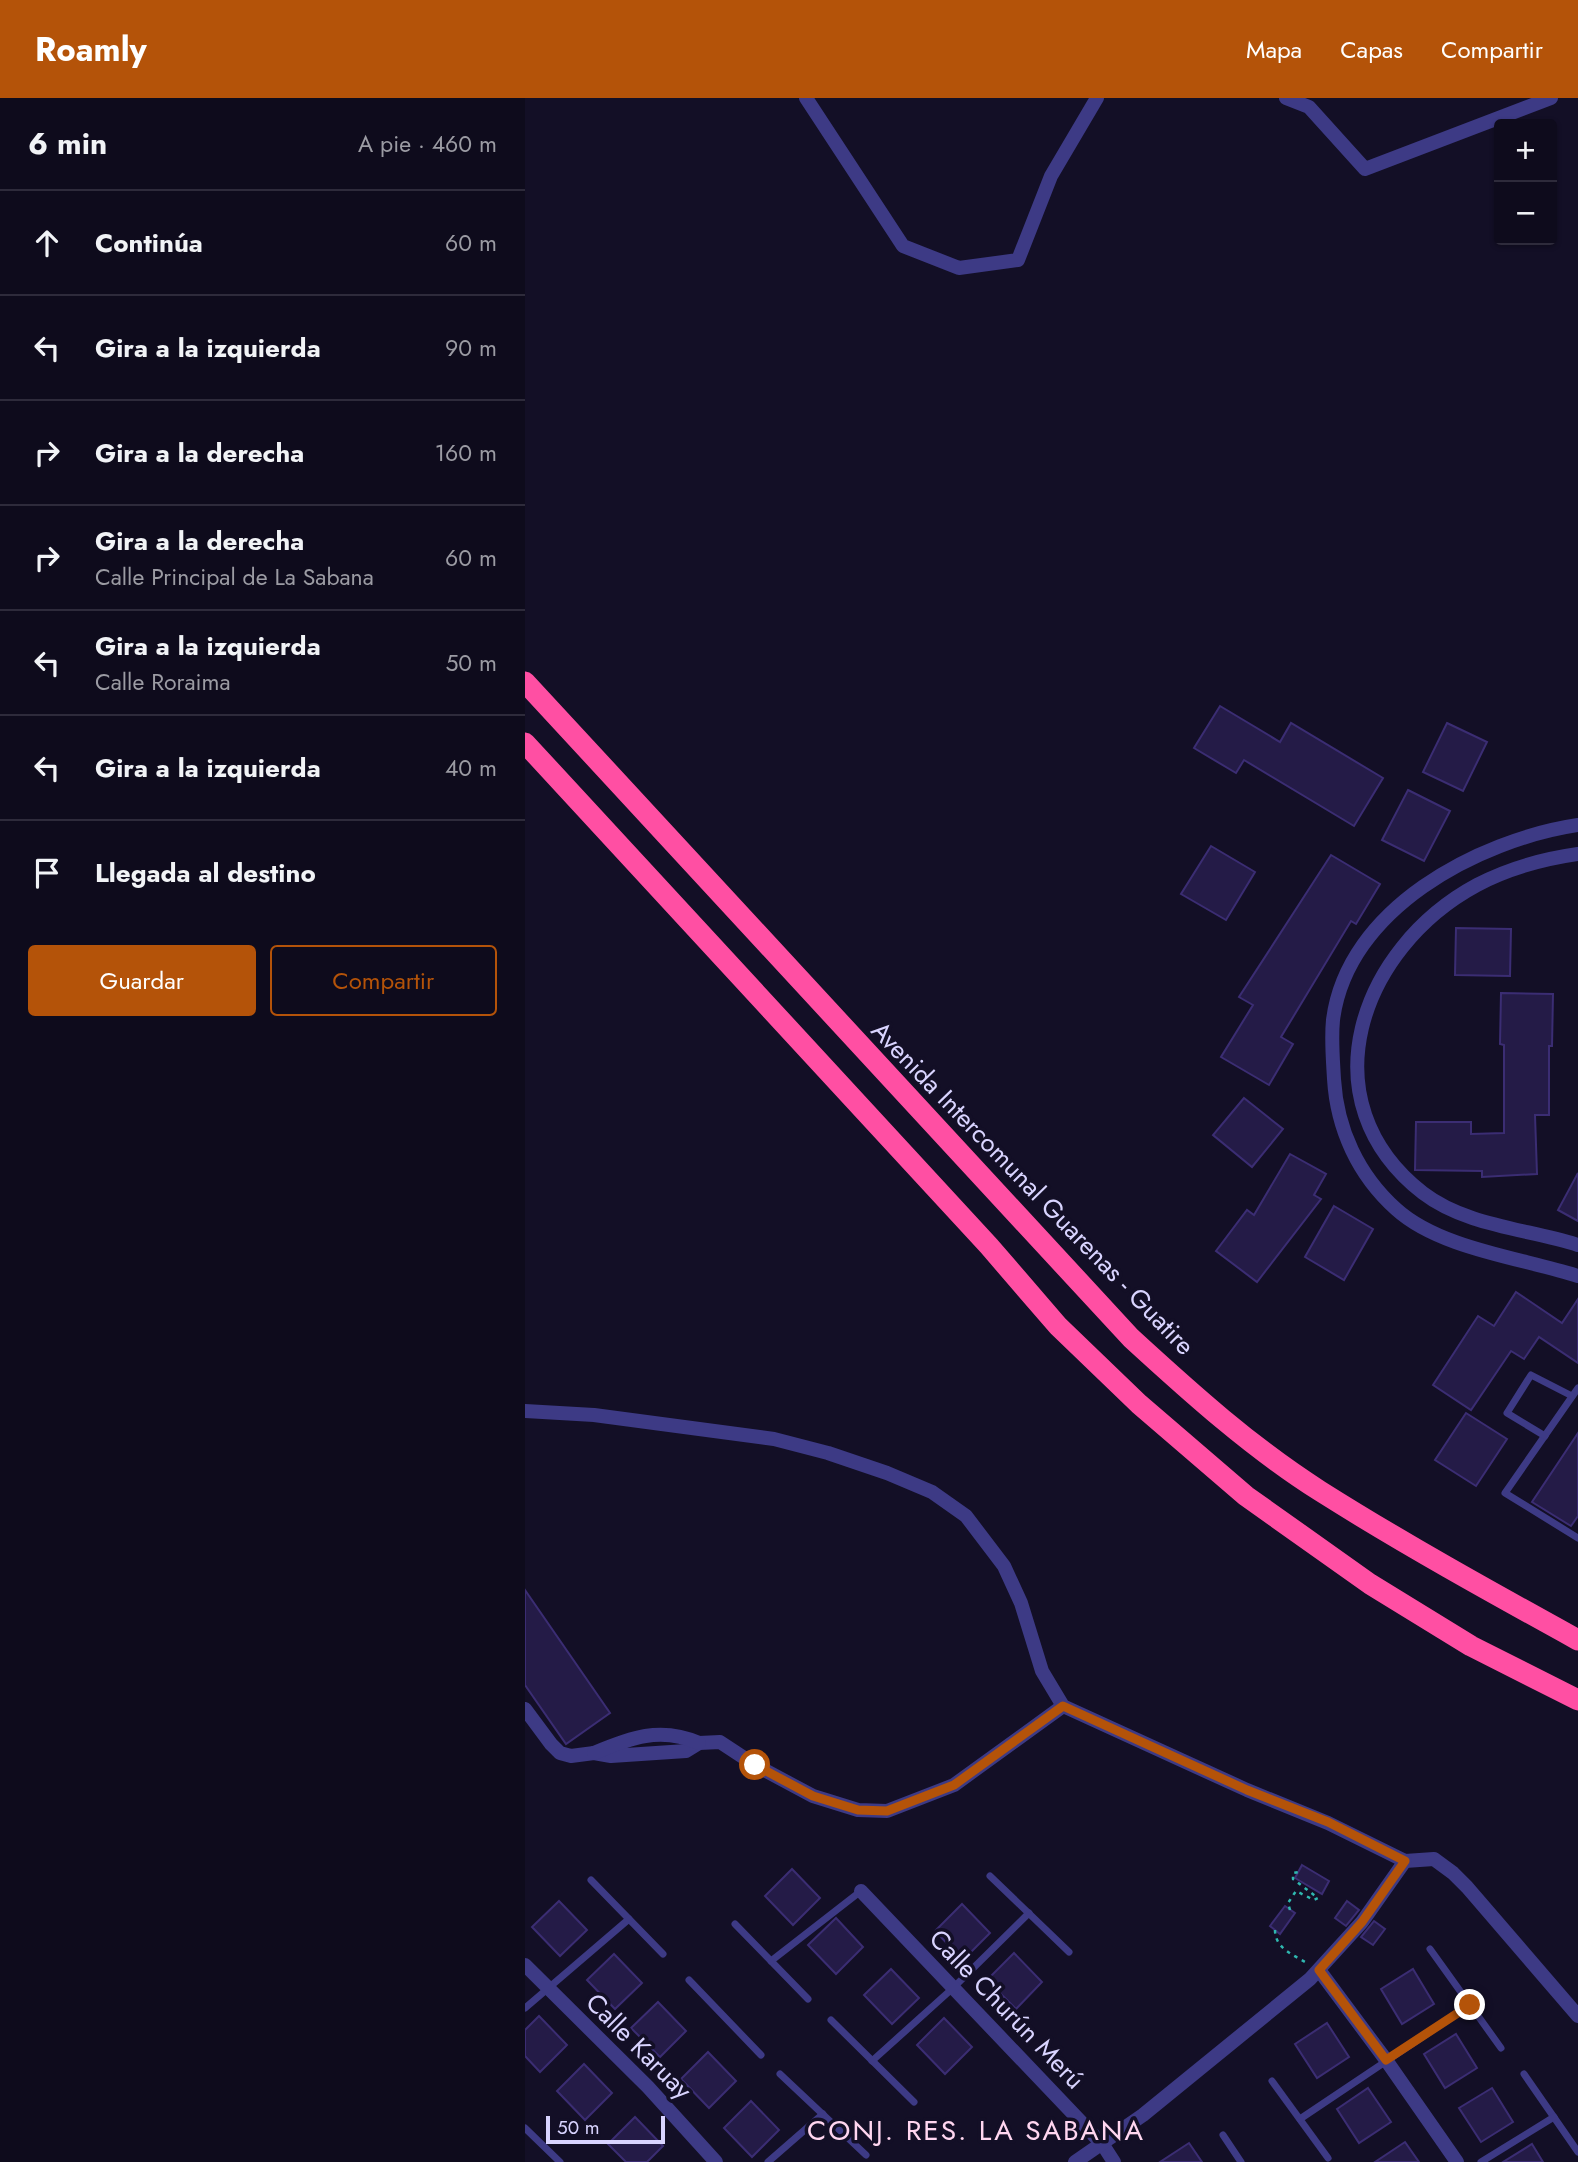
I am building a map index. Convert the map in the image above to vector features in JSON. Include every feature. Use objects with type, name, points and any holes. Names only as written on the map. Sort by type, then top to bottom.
[{"type":"highway","name":"Avenida Intercomunal Guarenas - Guatire","points":[[525,682],[1131,1338],[1223,1421],[1319,1490],[1578,1640]]},
{"type":"highway","points":[[525,743],[989,1246],[1058,1326],[1139,1404],[1246,1496],[1370,1584],[1471,1646],[1578,1700]]},
{"type":"street","points":[[807,98],[903,246],[959,268],[1018,260],[1051,176],[1097,98]]},
{"type":"street","points":[[1286,98],[1309,107],[1365,169],[1551,98]]},
{"type":"street","points":[[525,757],[547,767]]},
{"type":"street","points":[[1578,825],[1526,836],[1486,852],[1459,864],[1415,891],[1373,933],[1353,963],[1340,991],[1333,1020],[1332,1051],[1338,1115],[1351,1152],[1371,1182],[1396,1210],[1429,1232],[1455,1243],[1578,1276]]},
{"type":"street","points":[[1578,854],[1510,870],[1476,886],[1441,909],[1415,933],[1375,987],[1358,1046],[1357,1081],[1363,1108],[1380,1145],[1401,1174],[1426,1195],[1458,1212],[1578,1245]]},
{"type":"street","points":[[525,1411],[593,1415],[773,1439],[828,1453],[932,1492],[966,1516],[1004,1566],[1021,1603],[1042,1671],[1063,1706],[1247,1790],[1328,1822],[1405,1861],[1434,1859],[1453,1873],[1578,2016]]},
{"type":"street","points":[[525,1709],[560,1753],[571,1756],[594,1753],[631,1738],[650,1735],[687,1738],[699,1743],[720,1742],[755,1765],[813,1796],[858,1810],[887,1811],[954,1785],[1063,1706]]},
{"type":"street","points":[[1075,2162],[1143,2115],[1319,1970],[1362,1922],[1405,1861]]},
{"type":"street","name":"Calle Churún Merú","points":[[861,1891],[1103,2145],[1114,2162]]},
{"type":"street","name":"Calle Karuay","points":[[525,1965],[648,2087],[716,2162]]},
{"type":"street","points":[[1319,1970],[1457,2162]]},
{"type":"lane","points":[[1545,1436],[1507,1413],[1531,1375],[1572,1396]]},
{"type":"lane","points":[[1578,1388],[1505,1493],[1578,1538]]},
{"type":"lane","points":[[990,1876],[1069,1952]]},
{"type":"lane","points":[[591,1880],[663,1954]]},
{"type":"lane","points":[[771,1961],[861,1891]]},
{"type":"lane","points":[[872,2061],[953,1988],[1029,1913]]},
{"type":"lane","points":[[525,2008],[629,1919]]},
{"type":"lane","points":[[736,1924],[808,1999]]},
{"type":"lane","points":[[1430,1949],[1501,2048]]},
{"type":"lane","points":[[688,1980],[761,2055]]},
{"type":"lane","points":[[1300,2119],[1470,2005]]},
{"type":"lane","points":[[831,2020],[914,2102]]},
{"type":"lane","points":[[780,2074],[866,2155]]},
{"type":"lane","points":[[1524,2074],[1578,2152]]},
{"type":"lane","points":[[1272,2081],[1328,2158]]},
{"type":"lane","points":[[768,2162],[823,2114]]},
{"type":"lane","points":[[1481,2162],[1554,2117]]},
{"type":"lane","points":[[525,2128],[560,2162]]},
{"type":"lane","points":[[1223,2135],[1241,2162]]},
{"type":"path","points":[[1290,1910],[1288,1903],[1296,1891],[1314,1900],[1318,1898],[1293,1880],[1293,1873],[1299,1872]]},
{"type":"path","points":[[1275,1930],[1275,1938],[1283,1948],[1319,1970]]},
{"type":"building","points":[[1220,706],[1280,742],[1291,723],[1383,778],[1354,826],[1244,760],[1236,773],[1194,748]]},
{"type":"building","points":[[1447,723],[1487,742],[1463,791],[1423,772]]},
{"type":"building","points":[[1408,790],[1450,811],[1424,861],[1382,840]]},
{"type":"building","points":[[1211,846],[1255,872],[1226,920],[1181,894]]},
{"type":"building","points":[[1331,855],[1380,884],[1356,924],[1351,921],[1281,1037],[1293,1044],[1269,1085],[1221,1057],[1253,1005],[1239,997]]},
{"type":"building","points":[[1456,928],[1511,929],[1510,976],[1455,975]]},
{"type":"building","points":[[1501,993],[1553,994],[1552,1046],[1549,1046],[1549,1115],[1535,1115],[1537,1174],[1482,1177],[1482,1171],[1415,1170],[1416,1122],[1471,1122],[1471,1134],[1504,1133]]},
{"type":"building","points":[[1244,1098],[1283,1129],[1252,1167],[1213,1135]]},
{"type":"building","points":[[1290,1154],[1326,1174],[1314,1195],[1321,1199],[1257,1282],[1216,1251],[1247,1210],[1254,1215]]},
{"type":"building","points":[[1578,1173],[1578,1221],[1558,1210]]},
{"type":"building","points":[[1334,1206],[1373,1229],[1344,1280],[1305,1257]]},
{"type":"building","points":[[1516,1292],[1562,1323],[1578,1299],[1578,1363],[1539,1337],[1524,1359],[1511,1351],[1471,1410],[1433,1385],[1478,1316],[1494,1326]]},
{"type":"building","points":[[1466,1413],[1507,1439],[1476,1486],[1435,1460]]},
{"type":"building","points":[[1578,1433],[1578,1516],[1571,1526],[1532,1502]]},
{"type":"building","points":[[525,1590],[610,1713],[566,1744],[525,1685]]},
{"type":"building","points":[[1302,1865],[1329,1881],[1322,1894],[1295,1878]]},
{"type":"building","points":[[792,1869],[820,1898],[793,1925],[765,1896]]},
{"type":"building","points":[[559,1901],[587,1930],[560,1956],[532,1927]]},
{"type":"building","points":[[1347,1901],[1359,1910],[1346,1926],[1335,1918]]},
{"type":"building","points":[[962,1904],[990,1933],[963,1960],[935,1931]]},
{"type":"building","points":[[1285,1906],[1295,1913],[1280,1934],[1270,1926]]},
{"type":"building","points":[[836,1918],[863,1947],[836,1974],[808,1945]]},
{"type":"building","points":[[1374,1921],[1385,1929],[1373,1945],[1361,1937]]},
{"type":"building","points":[[1014,1953],[1042,1982],[1016,2009],[987,1980]]},
{"type":"building","points":[[614,1954],[642,1983],[615,2009],[587,1980]]},
{"type":"building","points":[[891,1969],[919,1998],[892,2024],[864,1995]]},
{"type":"building","points":[[1413,1969],[1434,2004],[1402,2024],[1381,1989]]},
{"type":"building","points":[[658,2002],[686,2031],[660,2057],[631,2028]]},
{"type":"building","points":[[539,2016],[567,2045],[540,2072],[525,2056],[525,2030]]},
{"type":"building","points":[[944,2018],[972,2047],[945,2074],[917,2045]]},
{"type":"building","points":[[1327,2023],[1349,2057],[1317,2078],[1295,2044]]},
{"type":"building","points":[[1456,2034],[1477,2068],[1445,2088],[1424,2054]]},
{"type":"building","points":[[708,2052],[736,2081],[709,2108],[681,2079]]},
{"type":"building","points":[[584,2064],[612,2093],[585,2120],[557,2091]]},
{"type":"building","points":[[1368,2088],[1391,2122],[1359,2143],[1337,2109]]},
{"type":"building","points":[[1492,2088],[1513,2122],[1481,2142],[1459,2108]]},
{"type":"building","points":[[751,2101],[779,2130],[752,2157],[724,2128]]},
{"type":"building","points":[[635,2117],[663,2146],[647,2162],[626,2162],[608,2144]]},
{"type":"building","points":[[1405,2142],[1419,2162],[1375,2162]]},
{"type":"building","points":[[1189,2143],[1202,2162],[1160,2162]]},
{"type":"building","points":[[1532,2144],[1543,2162],[1503,2162]]},
{"type":"district","name":"CONJ. RES. LA SABANA","points":[[976,2130]]},
{"type":"route","points":[[755,1765],[813,1796],[858,1810],[887,1811],[954,1785],[1063,1706],[1247,1790],[1328,1822],[1405,1861],[1374,1907],[1319,1970],[1386,2060],[1470,2005]]}]
